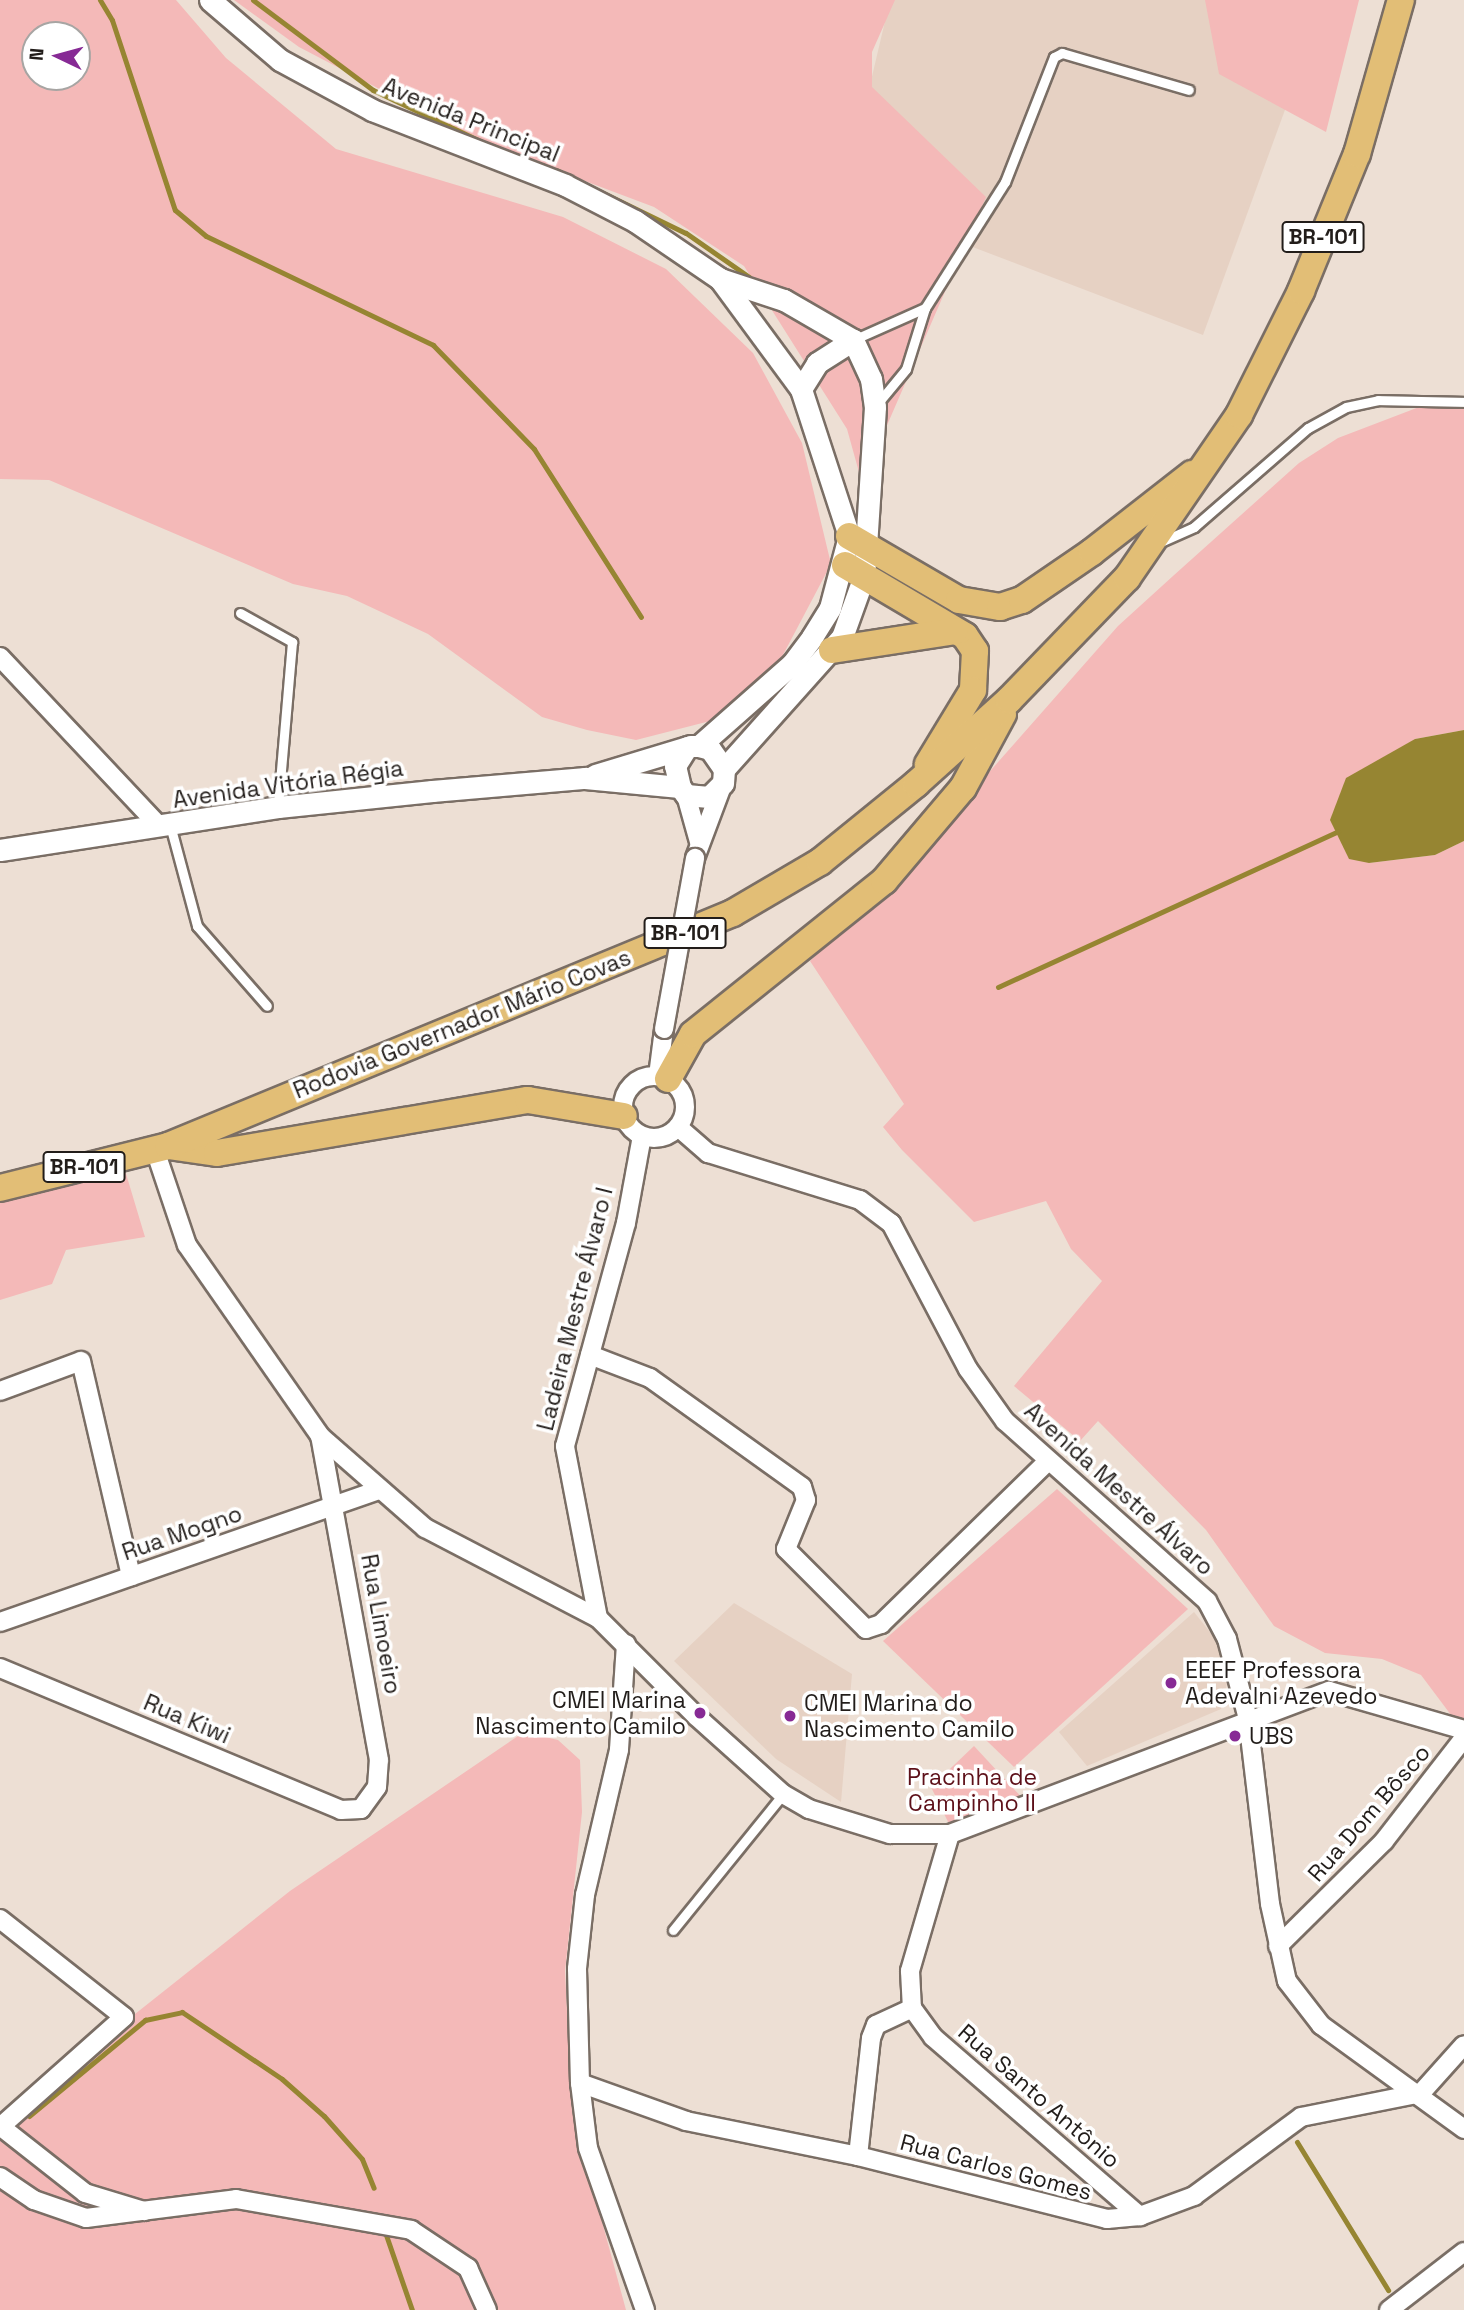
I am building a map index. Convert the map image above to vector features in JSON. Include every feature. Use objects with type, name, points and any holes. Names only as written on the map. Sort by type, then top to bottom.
[{"type":"main road","name":"Rodovia Governador Mário Covas","points":[[0,1188],[162,1148],[733,913],[820,862],[916,784],[1009,700],[1152,547],[1210,460],[1306,279],[1357,154],[1401,0]]},
{"type":"main road","points":[[860,541],[959,600],[1000,607],[1022,600],[1092,552],[1210,460]]},
{"type":"main road","points":[[855,571],[955,631],[975,651],[979,667],[973,690],[916,784]]},
{"type":"main road","points":[[832,650],[955,631]]},
{"type":"main road","points":[[663,1077],[693,1034],[850,913],[919,843],[973,772],[1009,700]]},
{"type":"main road","points":[[162,1148],[217,1153],[528,1101],[624,1116]]},
{"type":"street","name":"Avenida Principal","points":[[210,0],[260,46],[305,75],[372,110],[600,202],[720,279],[784,300],[853,340]]},
{"type":"street","name":"Avenida Principal","points":[[720,279],[801,389],[860,541]]},
{"type":"street","points":[[683,791],[709,797],[723,776],[832,650],[855,571],[875,407],[871,379],[853,340],[817,363],[801,389]]},
{"type":"street","points":[[696,850],[675,766],[693,746],[792,664],[855,571]]},
{"type":"street","points":[[0,657],[165,826]]},
{"type":"street","points":[[663,1077],[632,1085],[624,1116],[642,1136],[663,1137],[678,1128],[684,1097],[663,1077],[664,1029],[696,850],[723,776],[710,749],[693,746]]},
{"type":"street","name":"Avenida Vitória Régia","points":[[0,850],[278,807],[585,778],[693,746]]},
{"type":"street","name":"Avenida Vitória Régia","points":[[585,778],[683,791]]},
{"type":"street","name":"Avenida Mestre Álvaro","points":[[678,1128],[708,1153],[860,1200],[891,1223],[985,1396],[1047,1462],[1207,1601],[1227,1639],[1248,1719],[1278,1946],[1300,2004],[1344,2043],[1420,2093],[1464,2129]]},
{"type":"street","name":"Ladeira Mestre Álvaro I","points":[[598,1618],[565,1446],[590,1355],[642,1136]]},
{"type":"street","points":[[162,1148],[187,1245],[320,1436],[425,1528],[598,1618],[783,1794],[844,1824],[890,1834],[950,1834],[1248,1719],[1329,1691],[1464,1730]]},
{"type":"street","points":[[590,1355],[650,1378],[802,1487],[806,1500],[786,1549],[866,1629],[881,1624],[1047,1462]]},
{"type":"street","points":[[0,1391],[81,1361],[131,1576]]},
{"type":"street","name":"Rua Limoeiro","points":[[320,1436],[336,1508],[380,1768],[377,1787],[355,1811]]},
{"type":"street","name":"Rua Mogno","points":[[0,1622],[336,1508],[380,1490]]},
{"type":"street","points":[[626,1644],[619,1750],[585,1895],[577,1969],[580,2083],[588,2148],[645,2310]]},
{"type":"street","name":"Rua Kiwi","points":[[0,1668],[355,1811]]},
{"type":"street","name":"Rua Dom Bôsco","points":[[1278,1946],[1376,1849],[1464,1738]]},
{"type":"street","points":[[858,2156],[871,2038],[876,2025],[912,2008],[910,1971],[950,1834]]},
{"type":"street","points":[[0,1919],[124,2017],[0,2127],[85,2193],[154,2214]]},
{"type":"street","name":"Rua Santo Antônio","points":[[912,2008],[933,2037],[1140,2216]]},
{"type":"street","points":[[1420,2093],[1464,2045]]},
{"type":"street","name":"Rua Carlos Gomes","points":[[580,2083],[686,2121],[858,2156],[1077,2216],[1140,2216],[1194,2196],[1301,2117],[1420,2093]]},
{"type":"street","points":[[0,2177],[34,2200],[86,2218],[154,2214],[236,2199],[411,2230],[468,2268],[486,2310]]},
{"type":"street","points":[[85,2193],[86,2218]]},
{"type":"street","points":[[1389,2310],[1464,2252]]},
{"type":"lane","points":[[875,407],[906,369],[925,308],[1006,182],[1054,57],[1062,53],[1189,90]]},
{"type":"lane","points":[[853,340],[925,308]]},
{"type":"lane","points":[[1152,547],[1194,527],[1308,428],[1346,407],[1378,400],[1464,402]]},
{"type":"lane","points":[[240,613],[292,642],[278,807]]},
{"type":"lane","points":[[165,826],[197,926],[267,1006]]},
{"type":"lane","points":[[673,1930],[783,1794]]},
{"type":"shaded area","points":[[890,0],[1325,0],[1203,335],[957,241],[862,119]]},
{"type":"shaded area","points":[[1464,730],[1464,841],[1435,855],[1369,863],[1349,859],[1330,820],[1346,778],[1415,739]]},
{"type":"shaded area","name":"CMEI Marina do Nascimento Camilo","points":[[734,1603],[852,1674],[841,1802],[776,1759],[674,1661]]},
{"type":"shaded area","name":"EEEF Professora Adevalni Azevedo","points":[[1194,1612],[1221,1646],[1229,1674],[1221,1709],[1087,1766],[1059,1732]]},
{"type":"green space","points":[[0,0],[176,0],[226,58],[336,149],[563,217],[666,269],[753,353],[802,443],[831,564],[775,670],[714,720],[636,740],[542,717],[428,634],[347,596],[293,584],[49,480],[0,479]]},
{"type":"green space","points":[[234,0],[895,0],[872,52],[872,87],[986,197],[862,483],[847,429],[744,266],[654,207],[479,141],[299,47]]},
{"type":"green space","points":[[1205,0],[1359,0],[1326,132],[1219,74]]},
{"type":"green space","points":[[1427,404],[1464,405],[1464,730],[1415,739],[1369,863],[1435,855],[1464,841],[1464,1722],[1454,1719],[1421,1675],[1382,1659],[1325,1653],[1274,1626],[1206,1530],[1098,1421],[1080,1441],[1014,1386],[1102,1281],[1071,1249],[1046,1201],[974,1222],[902,1150],[883,1127],[904,1104],[810,961],[902,871],[1118,626],[1173,576],[1299,463],[1338,438]]},
{"type":"green space","points":[[124,1167],[145,1237],[66,1250],[52,1284],[0,1300],[0,1202]]},
{"type":"green space","points":[[1057,1489],[1188,1609],[1014,1767],[883,1641]]},
{"type":"green space","points":[[524,1732],[558,1740],[580,1760],[582,1812],[565,1971],[572,2111],[626,2310],[0,2310],[0,2140],[130,2018],[290,1891]]},
{"type":"green space","name":"Pracinha de Campinho II","points":[[974,1746],[1026,1802],[952,1830],[931,1787]]},
{"type":"waterway","points":[[100,0],[112,20],[175,210],[206,236],[433,345],[534,449],[641,617]]},
{"type":"waterway","points":[[253,0],[373,90],[482,142]]},
{"type":"waterway","points":[[556,170],[686,233],[749,277]]},
{"type":"waterway","points":[[998,987],[1338,831]]},
{"type":"waterway","points":[[29,2116],[145,2020],[182,2012],[282,2079],[324,2116],[362,2159],[374,2188]]},
{"type":"waterway","points":[[1297,2142],[1388,2290]]},
{"type":"waterway","points":[[386,2235],[412,2310]]},
{"type":"place","name":"EEEF Professora Adevalni Azevedo","points":[[1171,1683]]},
{"type":"place","name":"CMEI Marina Nascimento Camilo","points":[[700,1713]]},
{"type":"place","name":"CMEI Marina do Nascimento Camilo","points":[[790,1716]]},
{"type":"place","name":"UBS","points":[[1235,1736]]}]
